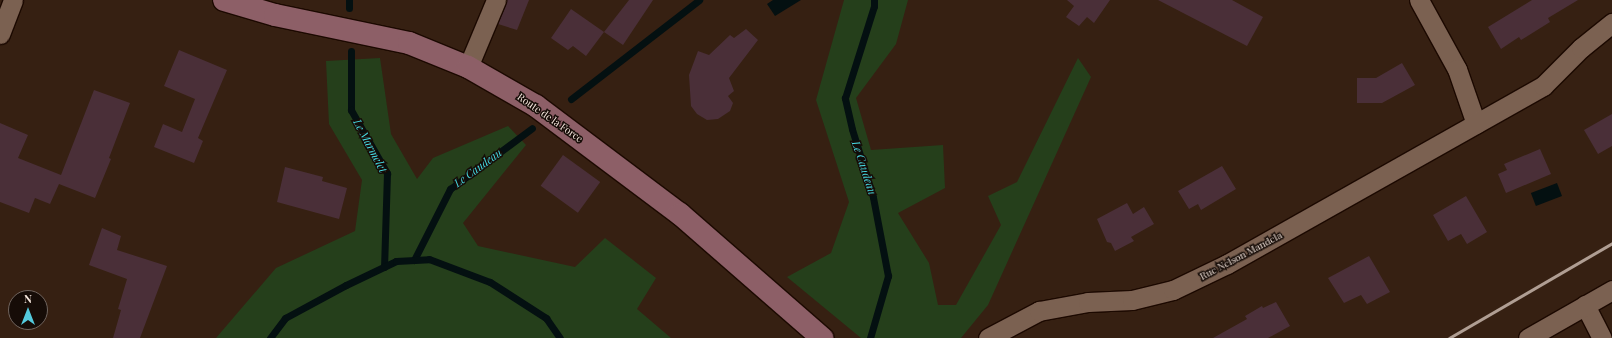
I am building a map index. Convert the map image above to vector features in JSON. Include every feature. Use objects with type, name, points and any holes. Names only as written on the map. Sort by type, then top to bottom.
[{"type":"street","points":[[0,34],[13,0]]},
{"type":"street","name":"Route de la Force","points":[[224,0],[275,15],[409,43],[468,66],[536,106],[674,210],[822,338]]},
{"type":"street","points":[[468,66],[496,0]]},
{"type":"street","points":[[1420,0],[1457,69],[1476,124]]},
{"type":"street","name":"Rue Nelson Mandela","points":[[988,338],[1039,311],[1088,302],[1132,300],[1174,290],[1228,264],[1544,86],[1581,48],[1612,23]]},
{"type":"street","points":[[1528,338],[1612,290]]},
{"type":"street","points":[[1585,306],[1602,338]]},
{"type":"green space","points":[[844,0],[908,0],[896,44],[856,98],[871,150],[943,145],[945,188],[898,213],[929,263],[938,305],[956,305],[1001,225],[988,196],[1017,182],[1078,58],[1091,77],[988,305],[961,338],[861,338],[787,277],[831,253],[849,202],[816,100]]},
{"type":"green space","points":[[380,58],[391,134],[417,179],[433,158],[508,126],[526,145],[463,223],[478,246],[575,267],[605,238],[656,278],[637,309],[671,338],[216,338],[276,268],[355,231],[362,180],[329,124],[326,61]]},
{"type":"shaded area","points":[[773,0],[801,0],[775,16],[767,4]]},
{"type":"shaded area","points":[[1557,183],[1562,196],[1536,206],[1531,193]]},
{"type":"building","points":[[507,0],[529,0],[517,30],[498,24]]},
{"type":"building","points":[[629,0],[653,0],[623,45],[604,32]]},
{"type":"building","points":[[1067,0],[1110,0],[1094,23],[1087,17],[1079,26],[1066,17],[1074,6]]},
{"type":"building","points":[[1158,0],[1232,0],[1263,17],[1247,46]]},
{"type":"building","points":[[1532,0],[1578,0],[1548,18],[1550,22],[1521,40],[1519,37],[1501,49],[1488,27]]},
{"type":"building","points":[[571,9],[604,32],[586,56],[573,46],[568,50],[551,38]]},
{"type":"building","points":[[746,29],[758,40],[729,78],[734,91],[728,96],[733,103],[730,111],[718,119],[707,120],[697,114],[691,106],[689,75],[698,51],[709,55],[730,35],[734,38]]},
{"type":"building","points":[[179,50],[227,70],[198,138],[203,141],[194,163],[154,147],[163,124],[182,132],[195,99],[164,86]]},
{"type":"building","points":[[1402,63],[1415,85],[1382,103],[1357,103],[1357,78],[1376,78]]},
{"type":"building","points":[[94,90],[130,103],[109,158],[111,159],[95,198],[59,184],[50,204],[35,198],[29,213],[0,202],[0,123],[28,135],[18,158],[61,175]]},
{"type":"building","points":[[1612,114],[1612,146],[1598,154],[1584,130]]},
{"type":"building","points":[[1540,149],[1551,174],[1506,193],[1498,174],[1507,170],[1504,164]]},
{"type":"building","points":[[563,155],[600,182],[578,213],[541,186]]},
{"type":"building","points":[[1222,166],[1236,189],[1201,210],[1198,204],[1189,209],[1178,191]]},
{"type":"building","points":[[285,167],[323,177],[322,181],[347,188],[339,219],[277,202]]},
{"type":"building","points":[[1466,196],[1487,232],[1467,244],[1461,234],[1448,241],[1433,215]]},
{"type":"building","points":[[1127,203],[1133,214],[1144,207],[1154,224],[1131,237],[1134,241],[1115,251],[1111,243],[1107,242],[1097,219]]},
{"type":"building","points":[[102,228],[121,236],[117,250],[167,266],[140,338],[113,338],[121,310],[118,309],[127,279],[89,265]]},
{"type":"building","points":[[1369,256],[1390,292],[1367,304],[1361,295],[1344,303],[1328,278]]},
{"type":"building","points":[[1276,302],[1290,326],[1268,338],[1213,338],[1247,319],[1245,316],[1262,306],[1263,308]]},
{"type":"waterway","name":"Le Marmelet","points":[[349,0],[349,8]]},
{"type":"waterway","name":"Le Caudeau","points":[[571,99],[699,0]]},
{"type":"waterway","name":"Le Caudeau","points":[[870,338],[888,276],[873,197],[852,129],[845,98],[874,6],[874,0]]},
{"type":"waterway","name":"Le Marmelet","points":[[351,51],[351,110],[387,173],[384,267]]},
{"type":"waterway","name":"Le Caudeau","points":[[414,260],[450,189],[532,128]]},
{"type":"waterway","name":"Le Caudeau","points":[[270,338],[285,318],[346,285],[396,261],[429,259],[490,282],[546,318],[560,338]]},
{"type":"railway","points":[[1449,338],[1612,243]]}]
